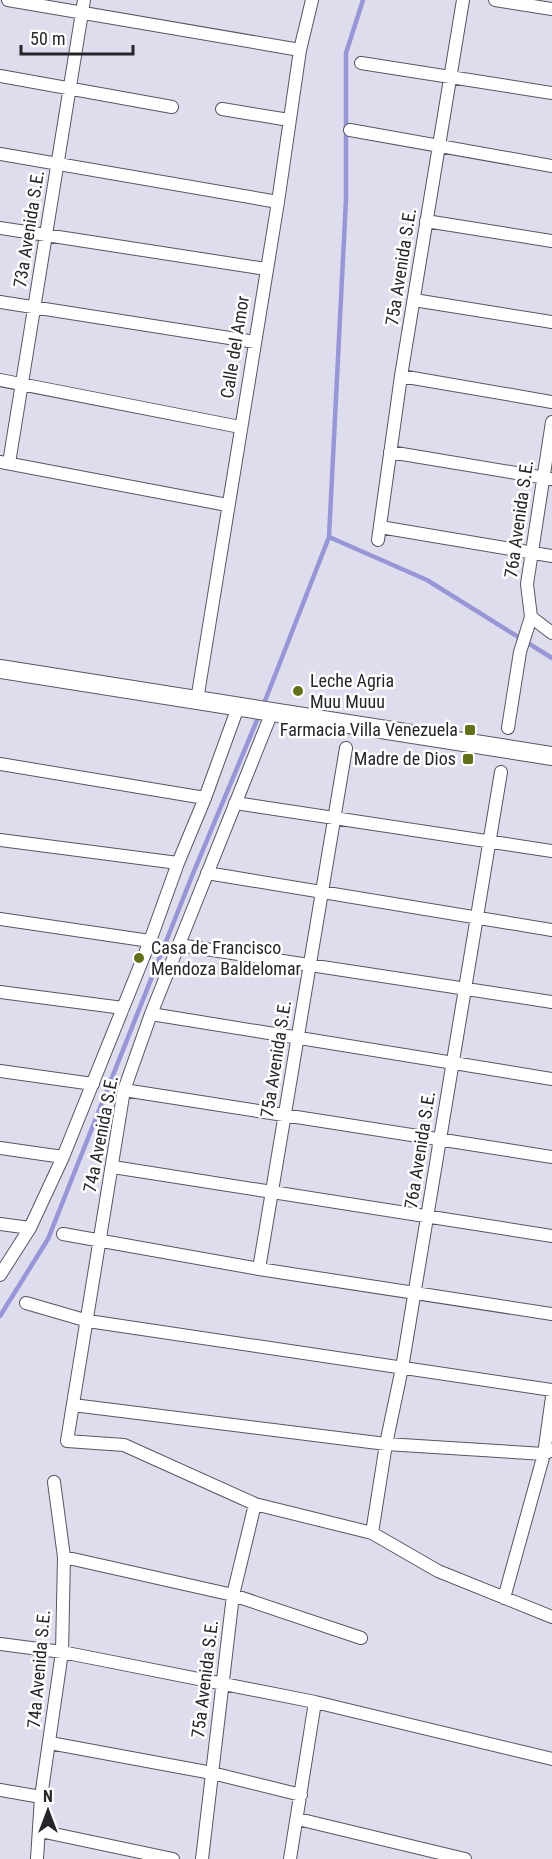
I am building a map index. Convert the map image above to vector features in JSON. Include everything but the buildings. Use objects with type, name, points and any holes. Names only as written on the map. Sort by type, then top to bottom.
[{"type":"street","points":[[8,0],[83,6],[300,50]]},
{"type":"street","name":"Calle del Amor","points":[[196,700],[278,201],[300,50],[312,0]]},
{"type":"street","name":"75a Avenida S.E.","points":[[378,540],[401,376],[463,0]]},
{"type":"street","points":[[495,0],[552,9]]},
{"type":"street","name":"73a Avenida S.E.","points":[[5,462],[22,384],[83,6]]},
{"type":"street","points":[[361,63],[552,93]]},
{"type":"street","points":[[0,76],[172,107]]},
{"type":"street","points":[[222,109],[289,120]]},
{"type":"street","points":[[350,130],[552,166]]},
{"type":"street","points":[[0,154],[278,201]]},
{"type":"street","points":[[426,221],[552,241]]},
{"type":"street","points":[[0,228],[267,269]]},
{"type":"street","points":[[414,300],[552,322]]},
{"type":"street","points":[[0,302],[255,342]]},
{"type":"street","points":[[401,376],[552,402]]},
{"type":"street","points":[[0,381],[240,427]]},
{"type":"street","name":"76a Avenida S.E.","points":[[531,617],[526,584],[530,552],[547,479],[552,422]]},
{"type":"street","points":[[390,452],[547,479]]},
{"type":"street","points":[[5,462],[227,505]]},
{"type":"street","points":[[380,527],[552,556]]},
{"type":"street","points":[[508,728],[520,652],[531,617],[552,633]]},
{"type":"street","points":[[0,669],[552,756]]},
{"type":"street","name":"74a Avenida S.E.","points":[[0,1275],[30,1228],[63,1157],[150,941],[238,707]]},
{"type":"street","name":"74a Avenida S.E.","points":[[255,1504],[124,1445],[67,1441],[124,1090],[151,1014],[272,712]]},
{"type":"street","name":"75a Avenida S.E.","points":[[259,1269],[345,748]]},
{"type":"street","points":[[0,764],[205,798]]},
{"type":"street","name":"76a Avenida S.E.","points":[[372,1533],[386,1444],[402,1368],[501,772]]},
{"type":"street","points":[[236,803],[552,851]]},
{"type":"street","points":[[0,840],[178,863]]},
{"type":"street","points":[[207,873],[552,930]]},
{"type":"street","points":[[0,919],[150,941]]},
{"type":"street","points":[[179,945],[552,1002]]},
{"type":"street","points":[[0,992],[123,1008]]},
{"type":"street","points":[[151,1014],[552,1079]]},
{"type":"street","points":[[0,1071],[93,1084]]},
{"type":"street","points":[[124,1090],[552,1157]]},
{"type":"street","points":[[0,1148],[63,1157]]},
{"type":"street","points":[[113,1167],[552,1236]]},
{"type":"street","points":[[0,1224],[30,1228]]},
{"type":"street","points":[[63,1234],[259,1269],[552,1314]]},
{"type":"street","points":[[26,1303],[88,1321],[552,1390]]},
{"type":"street","points":[[504,1598],[548,1452],[552,1397]]},
{"type":"street","points":[[73,1405],[386,1444],[548,1452]]},
{"type":"street","name":"74a Avenida S.E.","points":[[37,1859],[41,1797],[62,1652],[64,1557],[54,1482]]},
{"type":"street","points":[[255,1504],[372,1533],[438,1571],[552,1617]]},
{"type":"street","name":"75a Avenida S.E.","points":[[202,1859],[233,1595],[255,1504]]},
{"type":"street","points":[[64,1557],[233,1595],[361,1638]]},
{"type":"street","points":[[0,1644],[62,1652],[315,1702],[552,1759]]},
{"type":"street","points":[[290,1859],[315,1702]]},
{"type":"street","points":[[50,1743],[212,1773],[301,1795]]},
{"type":"street","points":[[0,1790],[41,1797]]},
{"type":"street","points":[[298,1819],[465,1859]]},
{"type":"street","points":[[40,1831],[173,1859]]},
{"type":"waterway","points":[[263,706],[329,537],[346,199],[346,53],[363,0]]},
{"type":"waterway","points":[[329,537],[427,580],[552,658]]},
{"type":"waterway","points":[[0,1316],[48,1239],[192,876],[260,713]]},
{"type":"place","name":"Leche Agria Muu Muuu","points":[[298,691]]},
{"type":"place","name":"Farmacia Villa Venezuela","points":[[470,730]]},
{"type":"place","name":"Madre de Dios","points":[[468,759]]},
{"type":"place","name":"Casa de Francisco Mendoza Baldelomar","points":[[139,958]]}]
